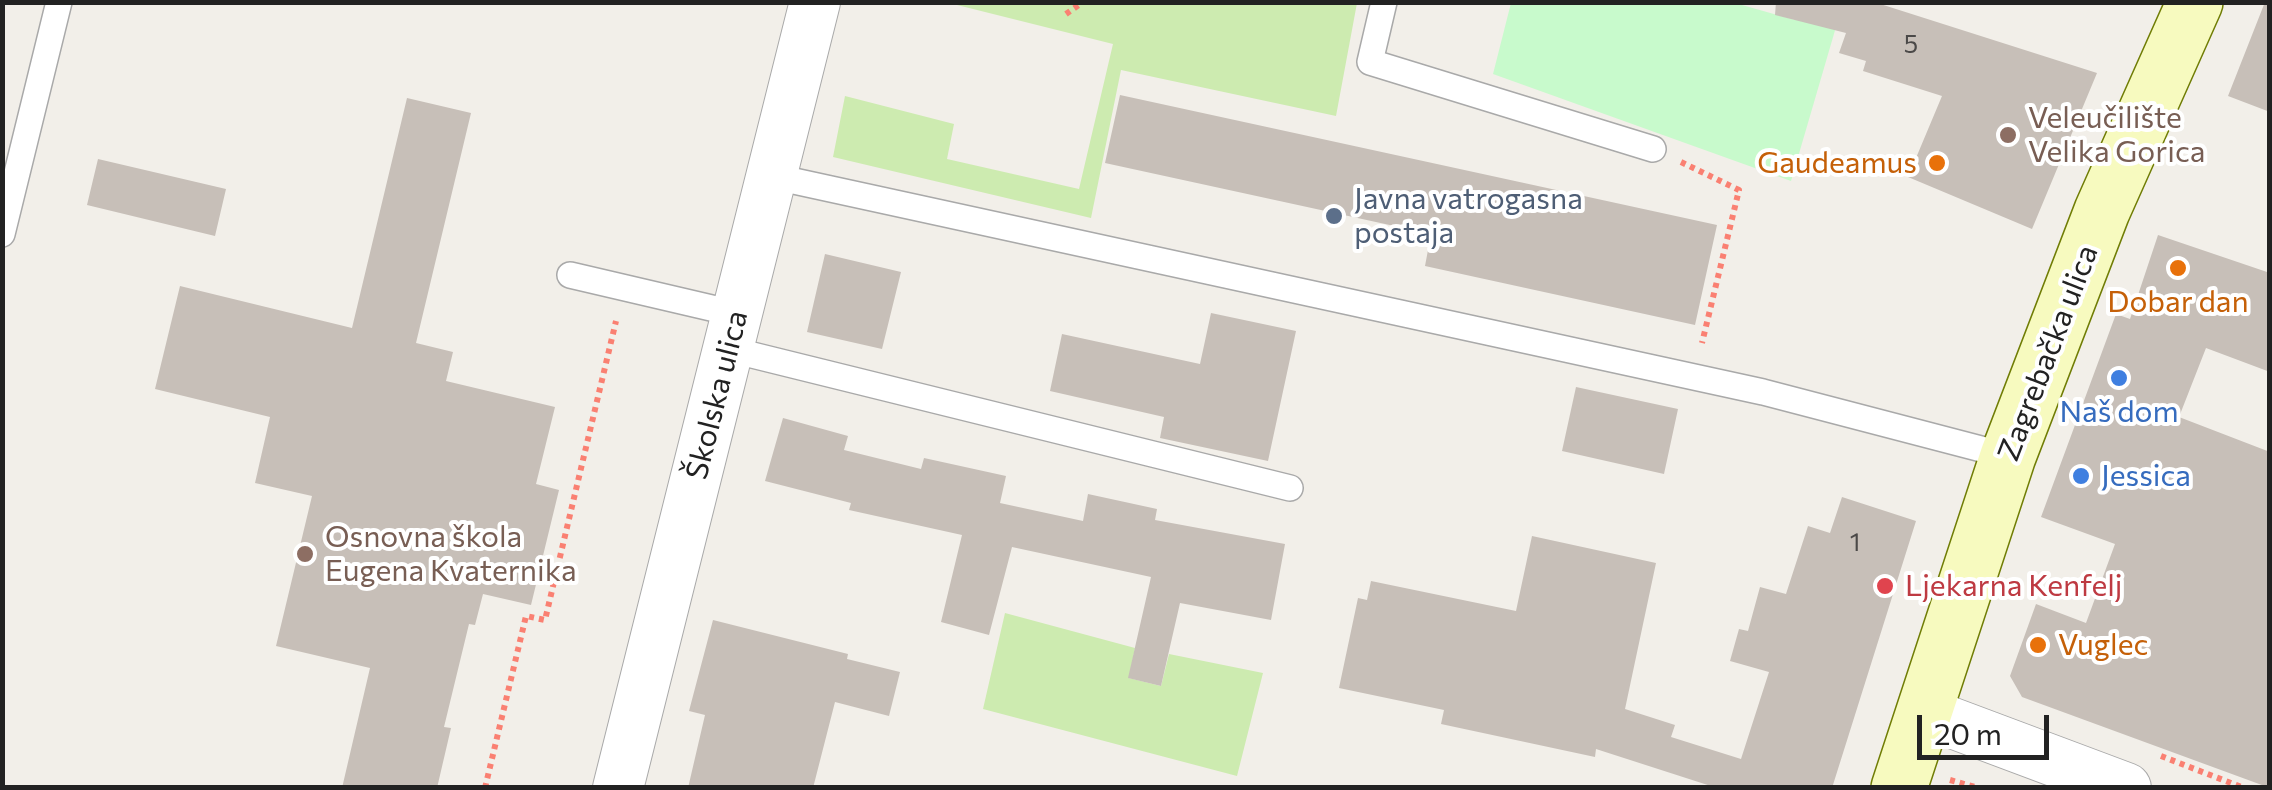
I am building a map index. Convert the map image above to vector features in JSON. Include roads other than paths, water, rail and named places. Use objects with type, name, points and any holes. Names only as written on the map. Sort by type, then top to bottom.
[{"type":"main road","name":"Zagrebačka ulica","points":[[1900,788],[2008,456],[2102,211],[2196,2]]},
{"type":"street","name":"Školska ulica","points":[[618,788],[815,2]]},
{"type":"street","points":[[1923,712],[2126,788]]},
{"type":"lane","points":[[2,234],[59,2]]},
{"type":"lane","points":[[1384,2],[1370,62],[1653,149]]},
{"type":"lane","points":[[771,176],[1694,378],[2008,456]]},
{"type":"lane","points":[[570,275],[624,288],[733,331],[1290,488]]},
{"type":"place","name":"Veleučilište Velika Gorica","points":[[2008,135]]},
{"type":"place","name":"Gaudeamus","points":[[1937,163]]},
{"type":"place","name":"Javna vatrogasna postaja","points":[[1334,216]]},
{"type":"place","name":"Dobar dan","points":[[2178,268]]},
{"type":"place","name":"Naš dom","points":[[2119,378]]},
{"type":"place","name":"Jessica","points":[[2081,476]]},
{"type":"place","name":"Osnovna škola Eugena Kvaternika","points":[[305,554]]},
{"type":"place","name":"Ljekarna Kenfelj","points":[[1885,586]]},
{"type":"place","name":"Vuglec","points":[[2038,645]]}]
